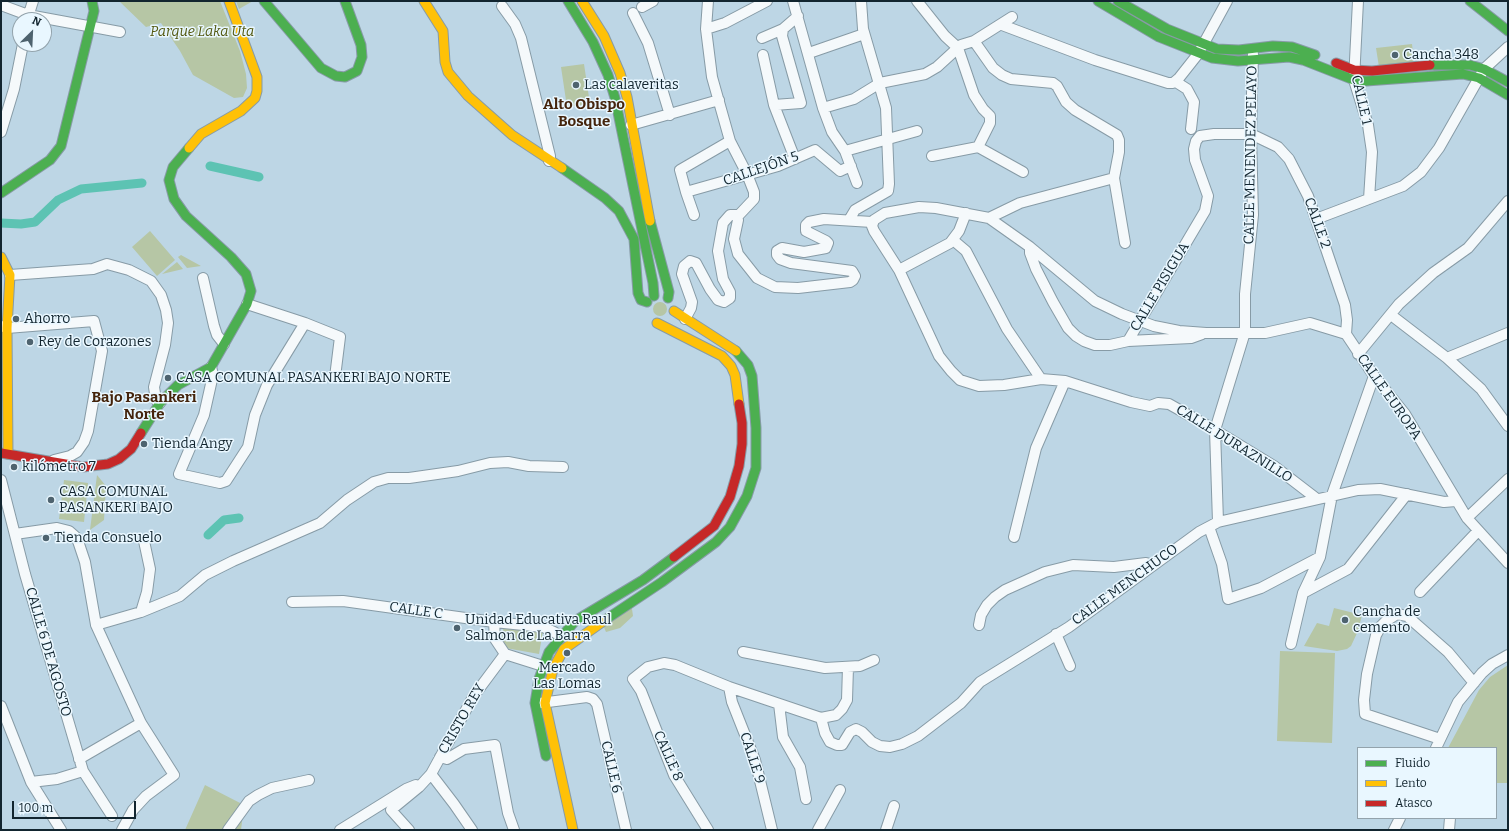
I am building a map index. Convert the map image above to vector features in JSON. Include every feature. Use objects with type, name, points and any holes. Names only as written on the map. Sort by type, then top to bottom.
[{"type":"main road","points":[[1,193],[50,160],[61,146],[94,7],[92,1]]},
{"type":"main road","points":[[1,257],[10,274],[4,327],[5,454],[50,460],[72,466],[95,467],[108,464],[119,459],[131,449],[160,403],[178,385],[211,367],[247,304],[251,291],[246,274],[231,257],[207,237],[186,216],[174,199],[169,180],[173,167],[201,134],[241,111],[255,98],[257,91],[257,77],[229,1]]},
{"type":"main road","points":[[264,1],[321,68],[336,76],[345,77],[357,71],[362,57],[361,45],[345,1]]},
{"type":"main road","points":[[424,1],[443,31],[445,62],[448,72],[455,82],[468,96],[512,135],[605,198],[619,212],[629,227],[634,239],[638,293],[650,314],[660,326],[722,356],[731,366],[735,375],[742,423],[742,444],[736,479],[722,512],[714,526],[706,534],[638,584],[575,621],[549,652],[543,666],[540,703],[573,830]]},
{"type":"main road","points":[[568,1],[593,42],[608,75],[615,98],[653,282],[654,296],[650,314]]},
{"type":"main road","points":[[582,1],[604,36],[620,73],[650,223],[669,292],[668,298]]},
{"type":"main road","points":[[1098,1],[1138,27],[1198,54],[1223,60],[1276,57],[1303,60],[1354,75],[1454,64],[1470,65],[1508,95]]},
{"type":"main road","points":[[1118,1],[1167,29],[1204,45],[1225,50],[1292,47],[1354,75]]},
{"type":"main road","points":[[1475,2],[1508,31]]},
{"type":"main road","points":[[1482,74],[1508,82]]},
{"type":"main road","points":[[650,314],[662,323],[670,319],[674,310],[674,306],[664,295],[654,296]]},
{"type":"main road","points":[[548,763],[536,713],[552,669],[558,659],[572,642],[662,582],[716,542],[730,527],[753,481],[756,468],[757,450],[752,376],[748,365],[736,351],[685,319],[674,310]]},
{"type":"main road","points":[[549,652],[558,659]]},
{"type":"street","points":[[30,12],[33,1]]},
{"type":"street","points":[[642,7],[653,1]]},
{"type":"street","points":[[708,1],[706,29],[712,77],[730,141],[747,174],[754,192],[754,199],[737,217],[734,239],[738,254],[747,266],[765,284],[775,287],[798,288],[850,282],[854,280],[855,276],[852,270],[791,263],[780,259],[776,253],[782,248],[804,252],[826,248],[828,243],[826,240],[808,232],[805,228],[806,224],[816,219],[872,222]]},
{"type":"street","points":[[706,29],[725,23],[768,1]]},
{"type":"street","points":[[793,1],[809,53],[823,108],[832,132],[844,151],[857,183]]},
{"type":"street","points":[[849,220],[854,210],[888,191],[888,138],[886,108],[880,83],[864,34],[861,1]]},
{"type":"street","points":[[917,1],[935,25],[958,48],[974,95],[983,109],[990,116],[990,123],[978,147]]},
{"type":"street","points":[[1002,25],[1095,60],[1168,84],[1176,82],[1198,54],[1227,1]]},
{"type":"street","name":"CALLE 1","points":[[1358,1],[1354,75],[1368,126],[1372,152],[1369,199]]},
{"type":"street","points":[[1,4],[18,12]]},
{"type":"street","points":[[502,6],[515,24],[522,38],[547,141],[550,161]]},
{"type":"street","points":[[633,13],[648,44],[670,114]]},
{"type":"street","points":[[762,38],[783,29],[798,16]]},
{"type":"street","points":[[823,108],[854,99],[880,83],[925,74],[962,45],[974,42],[1012,17]]},
{"type":"street","points":[[52,21],[120,32]]},
{"type":"street","points":[[774,105],[801,103],[782,36],[783,29]]},
{"type":"street","points":[[809,53],[864,34]]},
{"type":"street","points":[[974,42],[993,68],[1002,75],[1011,79],[1053,83],[1057,86],[1063,98],[1075,110],[1117,135],[1119,152],[1114,178],[1125,243]]},
{"type":"street","points":[[1316,219],[1403,186],[1421,172],[1439,148],[1482,74],[1508,47]]},
{"type":"street","name":"CALLE MENENDEZ PELAYO","points":[[1218,522],[1215,430],[1244,332],[1253,215],[1250,134],[1253,48]]},
{"type":"street","points":[[1,132],[14,88],[21,52]]},
{"type":"street","points":[[763,55],[774,105],[795,159]]},
{"type":"street","points":[[1176,82],[1187,89],[1194,102],[1191,129]]},
{"type":"street","points":[[631,125],[719,100]]},
{"type":"street","points":[[844,151],[917,131]]},
{"type":"street","name":"CALLE 2","points":[[1250,134],[1268,141],[1283,151],[1298,174],[1316,219],[1345,305],[1347,320],[1346,334]]},
{"type":"street","name":"CALLE PISIGUA","points":[[1030,247],[1030,253],[1036,269],[1068,328],[1076,336],[1095,345],[1110,345],[1128,341],[1138,321],[1150,306],[1205,211],[1208,196],[1195,160],[1194,149],[1196,141],[1202,135],[1250,134]]},
{"type":"street","points":[[694,215],[680,170],[730,141]]},
{"type":"street","points":[[932,156],[978,147],[1023,172]]},
{"type":"street","name":"CALLEJÓN 5","points":[[686,192],[778,166],[815,150],[840,171],[851,166]]},
{"type":"street","points":[[989,218],[1020,203],[1114,178]]},
{"type":"street","points":[[1358,354],[1391,315],[1432,273],[1468,248],[1508,201]]},
{"type":"street","points":[[872,222],[876,217],[884,213],[919,207],[966,213],[989,218],[1030,247],[1095,301],[1138,321],[1167,329],[1206,332],[1265,333],[1310,323],[1346,334]]},
{"type":"street","points":[[872,222],[874,231],[900,270],[953,240],[966,213]]},
{"type":"street","points":[[685,319],[691,308],[692,302],[682,274],[684,266],[690,261],[696,263],[710,289],[718,300],[724,302],[729,300],[730,292],[723,279],[719,264],[719,239],[724,219],[733,214],[737,217]]},
{"type":"street","points":[[953,240],[966,251],[1007,329],[1041,379]]},
{"type":"street","points":[[10,274],[93,269],[108,264],[128,270],[151,281],[161,295],[166,310],[168,323],[165,345],[154,387],[156,400],[160,403]]},
{"type":"street","name":"CALLE DURAZNILLO","points":[[900,270],[939,356],[950,372],[960,380],[979,386],[1004,386],[1041,379],[1065,381],[1131,402],[1150,406],[1169,404],[1274,466],[1316,499]]},
{"type":"street","points":[[203,278],[214,326],[217,335],[224,344]]},
{"type":"street","points":[[247,304],[340,337],[335,377]]},
{"type":"street","points":[[1391,315],[1447,358],[1481,389],[1508,426]]},
{"type":"street","points":[[4,327],[94,322],[102,351],[88,432],[84,442],[77,452],[70,456],[50,460]]},
{"type":"street","points":[[211,367],[213,375],[204,415],[179,474],[216,483],[223,483],[248,447],[255,414],[267,385],[305,324]]},
{"type":"street","points":[[1128,341],[1186,339],[1206,332]]},
{"type":"street","points":[[1447,358],[1508,333]]},
{"type":"street","name":"CALLE EUROPA","points":[[1346,334],[1358,354],[1404,414],[1467,518],[1478,532],[1508,563]]},
{"type":"street","points":[[1291,644],[1303,593],[1320,557],[1332,495],[1374,376]]},
{"type":"street","points":[[1014,537],[1036,448],[1065,381]]},
{"type":"street","points":[[96,625],[141,612],[180,596],[205,575],[233,561],[320,523],[347,500],[374,482],[388,478],[409,478],[458,471],[490,463],[508,462],[528,466],[563,467]]},
{"type":"street","points":[[1467,518],[1508,479]]},
{"type":"street","name":"CALLE 6 DE AGOSTO","points":[[1,480],[25,574],[79,759],[83,771],[112,816]]},
{"type":"street","name":"CALLE MENCHUCO","points":[[821,718],[827,738],[830,742],[837,745],[842,745],[850,732],[856,729],[862,732],[872,742],[880,746],[890,747],[902,744],[918,736],[961,703],[980,682],[1094,610],[1199,532],[1218,522],[1332,495],[1370,489],[1407,494],[1444,502],[1456,501]]},
{"type":"street","points":[[1303,593],[1348,569],[1407,494]]},
{"type":"street","points":[[1209,527],[1222,564],[1228,599],[1261,588],[1320,557]]},
{"type":"street","points":[[16,534],[57,528],[74,534],[79,541],[85,562],[96,625],[141,723],[170,777],[133,810],[122,830]]},
{"type":"street","points":[[1420,592],[1478,532]]},
{"type":"street","points":[[141,612],[147,592],[150,569],[144,541]]},
{"type":"street","points":[[979,625],[981,615],[987,605],[995,597],[1005,590],[1045,572],[1073,565],[1114,567],[1146,563],[1153,565]]},
{"type":"street","name":"CALLE C","points":[[292,602],[342,601],[494,622],[543,627],[561,637]]},
{"type":"street","points":[[1474,683],[1448,652],[1407,616],[1397,614],[1381,626],[1376,635],[1367,674],[1364,700],[1365,714],[1438,744],[1458,702],[1492,664],[1508,655]]},
{"type":"street","points":[[494,622],[495,639],[505,654],[543,666]]},
{"type":"street","points":[[1056,634],[1070,666]]},
{"type":"street","points":[[743,652],[825,668],[860,666],[874,660]]},
{"type":"street","name":"CRISTO REY","points":[[409,830],[391,810],[419,787],[431,774],[478,691],[505,654]]},
{"type":"street","name":"CALLE 8","points":[[708,830],[674,775],[641,691],[633,679],[648,667],[664,664],[675,665],[729,687]]},
{"type":"street","points":[[729,687],[821,718],[836,715],[842,709],[847,700],[848,667]]},
{"type":"street","name":"CALLE 9","points":[[729,687],[732,702],[755,760],[772,830]]},
{"type":"street","name":"CALLE 6","points":[[540,703],[587,697],[593,699],[596,704],[626,830]]},
{"type":"street","points":[[779,704],[783,737],[800,767],[806,799]]},
{"type":"street","points":[[1,706],[31,782],[61,830]]},
{"type":"street","points":[[79,759],[141,723]]},
{"type":"street","points":[[440,757],[447,759],[464,748],[495,745],[508,813],[514,830]]},
{"type":"street","points":[[31,782],[57,779],[83,771]]},
{"type":"street","points":[[431,774],[472,830]]},
{"type":"street","points":[[228,830],[249,801],[258,795],[272,788],[309,780]]},
{"type":"street","points":[[340,830],[413,785],[419,787]]},
{"type":"street","points":[[818,830],[840,790]]},
{"type":"street","points":[[886,830],[894,806]]},
{"type":"street","points":[[1394,830],[1400,819]]},
{"type":"street","points":[[1449,830],[1450,819]]},
{"type":"green space","name":"Parque Laka Uta","points":[[119,1],[220,1],[240,51],[246,74],[247,88],[243,97],[234,98],[193,75],[180,51],[161,23],[146,27]]},
{"type":"green space","points":[[236,1],[253,1],[239,9]]},
{"type":"green space","name":"Cancha 348","points":[[1412,44],[1414,63],[1379,67],[1376,48]]},
{"type":"green space","name":"Las calaveritas","points":[[584,64],[590,104],[567,107],[561,67]]},
{"type":"green space","points":[[150,231],[175,260],[157,276],[132,247]]},
{"type":"green space","points":[[181,255],[201,266],[187,268],[178,257]]},
{"type":"green space","points":[[177,262],[183,269],[162,274]]},
{"type":"green space","points":[[657,302],[663,302],[667,306],[667,312],[663,316],[657,316],[653,312],[653,306]]},
{"type":"green space","points":[[97,475],[106,486],[104,520],[90,530]]},
{"type":"green space","points":[[64,480],[88,483],[84,522],[59,519]]},
{"type":"green space","points":[[631,602],[633,616],[620,628],[606,632],[603,625]]},
{"type":"green space","points":[[1334,608],[1362,615],[1358,631],[1351,646],[1347,649],[1337,651],[1304,646],[1317,623],[1329,626]]},
{"type":"green space","points":[[504,624],[543,631],[539,654],[500,647]]},
{"type":"green space","points":[[1280,651],[1335,653],[1332,743],[1277,741]]},
{"type":"green space","points":[[1508,665],[1508,783],[1497,783],[1497,747],[1449,747],[1479,690],[1490,677]]},
{"type":"green space","points":[[205,785],[244,805],[241,830],[185,830]]},
{"type":"waterway","points":[[210,166],[259,177]]},
{"type":"waterway","points":[[1,223],[21,224],[35,222],[58,200],[81,189],[142,183]]},
{"type":"waterway","points":[[208,535],[224,520],[239,518]]},
{"type":"traffic: fast","points":[[1,193],[50,160],[61,146],[94,11],[92,1]]},
{"type":"traffic: fast","points":[[264,1],[321,68],[336,76],[345,77],[357,71],[362,57],[361,45],[345,1]]},
{"type":"traffic: fast","points":[[568,1],[593,42],[608,75],[615,98],[653,283],[654,296]]},
{"type":"traffic: fast","points":[[1098,1],[1159,37],[1212,58],[1238,61],[1289,57],[1303,60],[1354,80],[1366,81],[1463,74],[1479,78],[1508,95]]},
{"type":"traffic: fast","points":[[1118,1],[1167,29],[1217,49],[1239,50],[1273,46],[1292,47],[1315,55]]},
{"type":"traffic: fast","points":[[1470,1],[1508,31]]},
{"type":"traffic: fast","points":[[1430,65],[1470,65],[1484,69],[1508,82]]},
{"type":"traffic: fast","points":[[141,433],[160,403],[178,385],[211,367],[247,304],[251,291],[246,274],[231,257],[186,216],[174,199],[169,180],[173,167],[189,148]]},
{"type":"traffic: fast","points":[[562,168],[605,198],[619,211],[634,239],[638,293],[641,300],[647,302]]},
{"type":"traffic: fast","points":[[650,221],[669,292],[668,298]]},
{"type":"traffic: fast","points":[[605,620],[662,582],[716,542],[730,527],[747,496],[756,468],[756,428],[752,376],[748,365],[736,351]]},
{"type":"traffic: fast","points":[[546,756],[535,703],[539,679],[549,652],[575,621],[643,580],[674,557]]},
{"type":"traffic: slow","points":[[189,148],[201,134],[241,111],[255,98],[257,91],[257,77],[229,1]]},
{"type":"traffic: slow","points":[[424,1],[443,31],[445,62],[448,72],[468,96],[512,135],[562,168]]},
{"type":"traffic: slow","points":[[582,1],[604,36],[620,73],[627,97],[650,221]]},
{"type":"traffic: slow","points":[[1,257],[10,275],[7,328],[8,454]]},
{"type":"traffic: slow","points":[[674,311],[736,351]]},
{"type":"traffic: slow","points":[[657,323],[722,356],[731,366],[735,375],[739,404]]},
{"type":"traffic: slow","points":[[573,830],[545,703],[553,669],[564,649],[605,620]]},
{"type":"traffic: jam","points":[[1336,63],[1354,70],[1372,71],[1430,65]]},
{"type":"traffic: jam","points":[[674,557],[714,526],[730,497],[739,466],[742,444],[742,423],[739,404]]},
{"type":"traffic: jam","points":[[1,453],[83,467],[108,464],[119,459],[131,449],[141,433]]},
{"type":"place","name":"Cancha 348","points":[[1395,55]]},
{"type":"place","name":"Las calaveritas","points":[[576,85]]},
{"type":"place","name":"Ahorro","points":[[16,319]]},
{"type":"place","name":"Rey de Corazones","points":[[30,342]]},
{"type":"place","name":"CASA COMUNAL PASANKERI BAJO NORTE","points":[[168,378]]},
{"type":"place","name":"Tienda Angy","points":[[144,444]]},
{"type":"place","name":"kilómetro 7","points":[[14,467]]},
{"type":"place","name":"CASA COMUNAL PASANKERI BAJO","points":[[51,500]]},
{"type":"place","name":"Tienda Consuelo","points":[[46,538]]},
{"type":"place","name":"Cancha de cemento","points":[[1345,620]]},
{"type":"place","name":"Unidad Educativa Raul Salmon de La Barra","points":[[457,628]]},
{"type":"place","name":"Mercado Las Lomas","points":[[567,653]]},
{"type":"district","name":"Alto Obispo Bosque","points":[[584,114]]},
{"type":"district","name":"Bajo Pasankeri Norte","points":[[144,406]]}]
